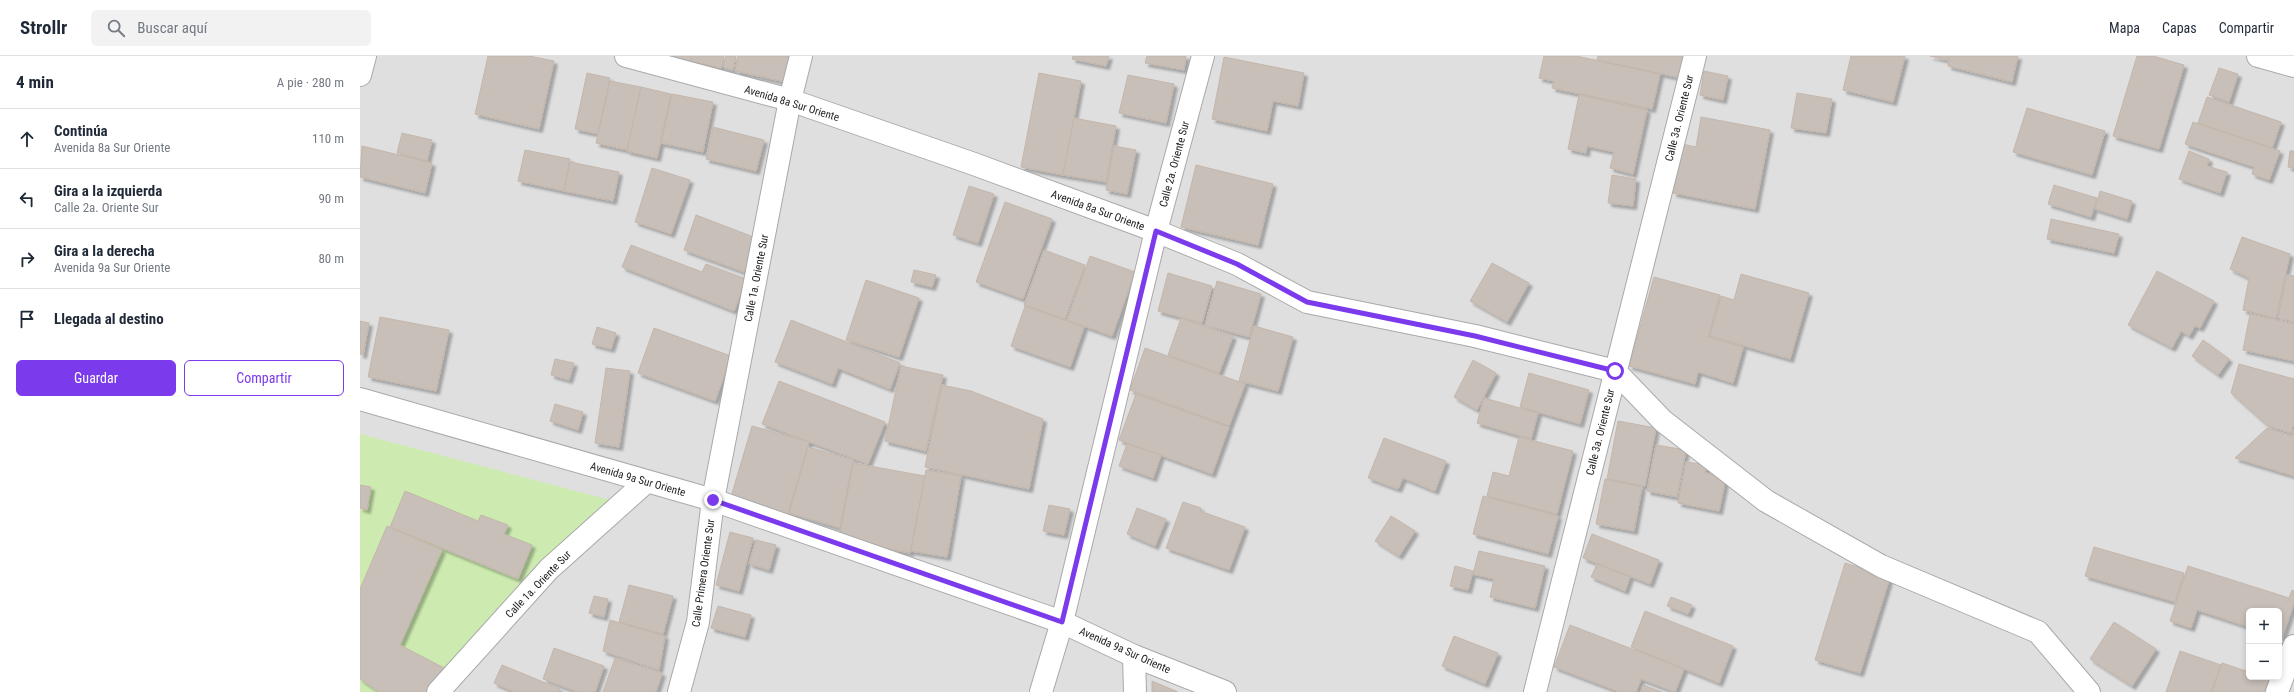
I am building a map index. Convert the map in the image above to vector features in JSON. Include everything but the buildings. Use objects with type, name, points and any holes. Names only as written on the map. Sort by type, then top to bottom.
[{"type":"street","points":[[360,75],[365,56]]},
{"type":"street","name":"Avenida 8a Sur Oriente","points":[[626,56],[790,100],[974,164],[1156,231],[1237,264],[1307,302],[1475,336],[1615,371]]},
{"type":"street","name":"Calle 1a. Oriente Sur","points":[[713,500],[790,100],[801,56]]},
{"type":"street","name":"Calle 2a. Oriente Sur","points":[[1042,692],[1062,622],[1156,231],[1203,56]]},
{"type":"street","name":"Calle 3a. Oriente Sur","points":[[1535,692],[1695,56]]},
{"type":"street","points":[[2258,56],[2294,66]]},
{"type":"street","points":[[1615,371],[1662,421],[1766,500],[1881,566],[2038,632],[2089,692]]},
{"type":"street","name":"Avenida 9a Sur Oriente","points":[[360,399],[713,500],[1062,622],[1134,656],[1225,692]]},
{"type":"street","name":"Calle 1a. Oriente Sur","points":[[438,692],[549,569],[646,482]]},
{"type":"street","name":"Calle Primera Oriente Sur","points":[[679,692],[698,622],[713,500]]},
{"type":"street","points":[[2277,692],[2294,646]]},
{"type":"street","points":[[1134,656],[1135,692]]},
{"type":"shaded area","points":[[360,56],[2294,56],[2294,692],[360,692]]},
{"type":"green space","points":[[360,434],[625,504],[437,692],[360,692]]},
{"type":"route","points":[[713,500],[1062,622],[1156,231],[1237,264],[1307,302],[1475,336],[1615,371]]}]
